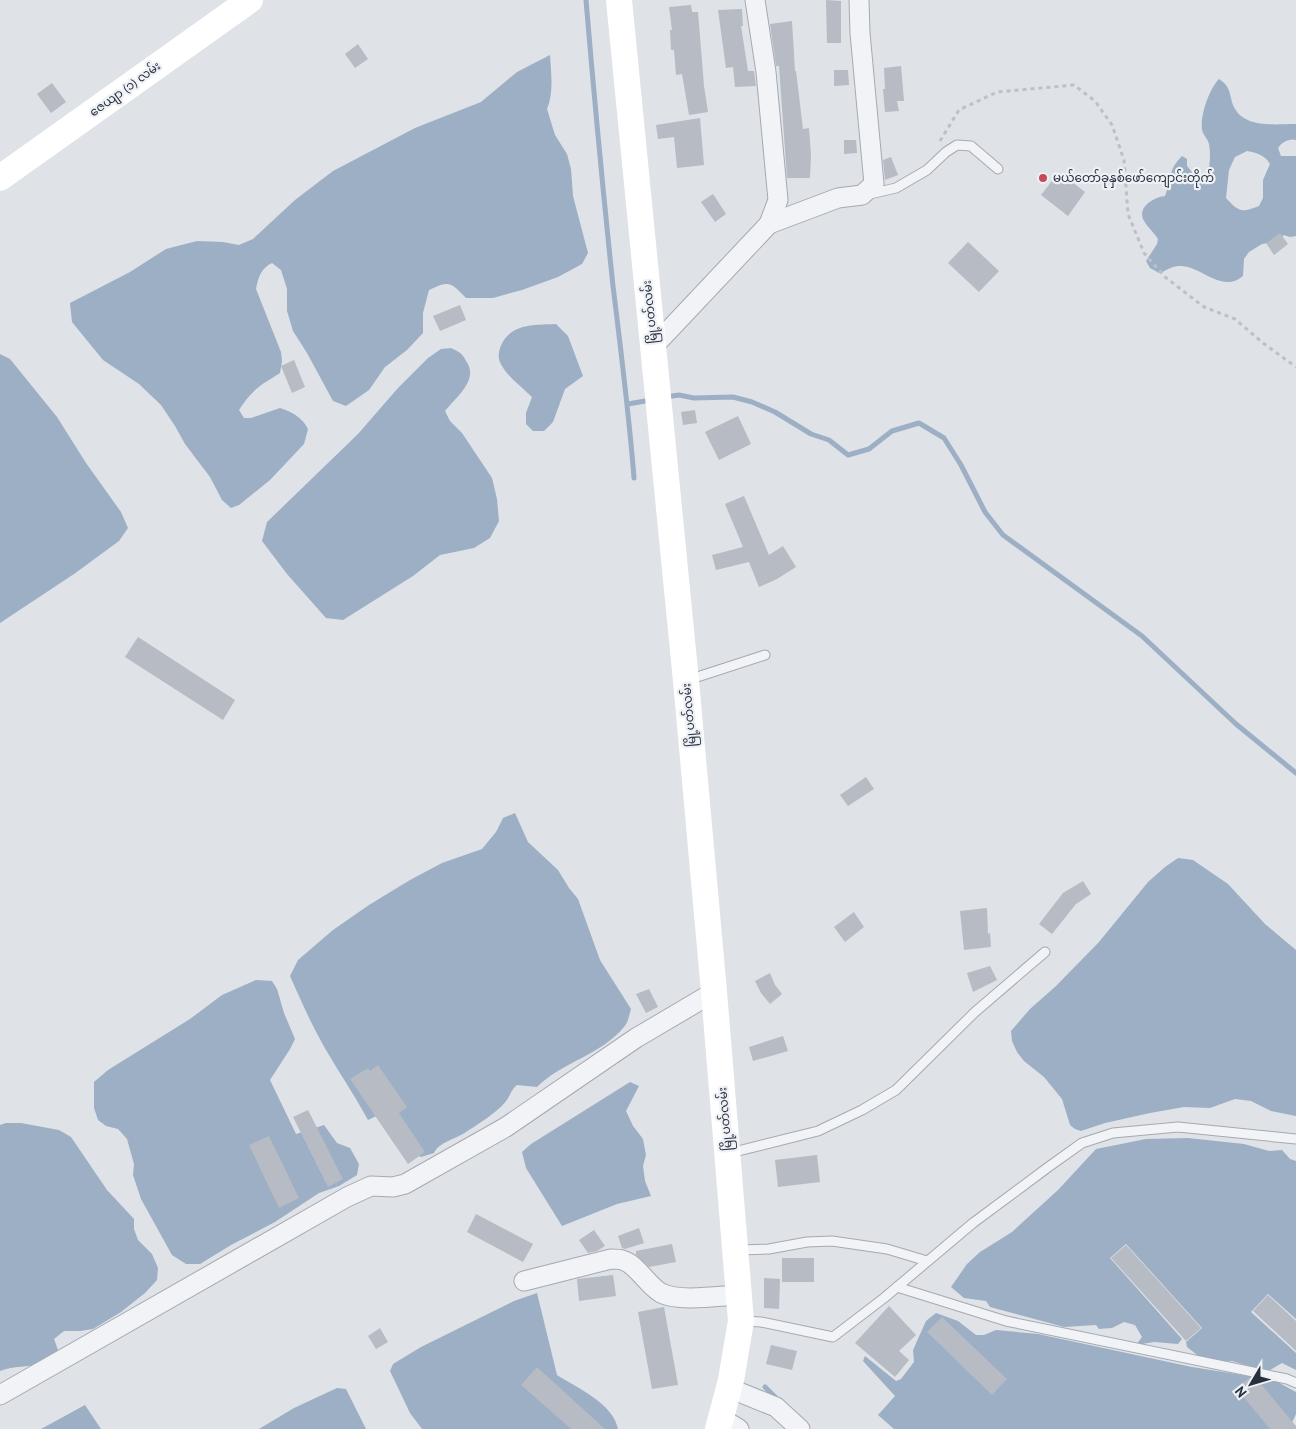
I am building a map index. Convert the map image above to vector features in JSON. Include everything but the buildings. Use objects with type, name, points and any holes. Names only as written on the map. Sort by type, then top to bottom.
[{"type":"main road","name":"ဇေယျာ (၁) လမ်း","points":[[0,178],[250,0]]},
{"type":"main road","name":"မြို့ပတ်လမ်း","points":[[619,0],[686,681],[736,1250],[741,1321],[728,1388],[726,1425]]},
{"type":"street","points":[[654,346],[769,224],[778,200],[766,72],[755,0]]},
{"type":"street","points":[[769,224],[838,198],[862,195],[874,184],[860,34],[859,0]]},
{"type":"street","points":[[0,1395],[347,1197],[371,1186],[393,1187],[405,1184],[506,1126],[636,1038],[714,992]]},
{"type":"street","points":[[524,1281],[611,1259],[624,1260],[650,1285],[673,1297],[739,1295]]},
{"type":"street","points":[[728,1388],[776,1407],[800,1429]]},
{"type":"lane","points":[[862,195],[896,188],[927,170],[946,152],[958,145],[971,146],[998,169]]},
{"type":"lane","points":[[686,681],[765,655]]},
{"type":"lane","points":[[728,1154],[818,1131],[862,1110],[896,1090],[975,1012],[1045,952]]},
{"type":"lane","points":[[741,1321],[761,1322],[833,1337],[1024,1184],[1082,1143],[1113,1133],[1178,1127],[1296,1139]]},
{"type":"lane","points":[[736,1250],[832,1241],[887,1249],[927,1261]]},
{"type":"lane","points":[[897,1287],[1006,1321],[1296,1382]]},
{"type":"path","points":[[946,152],[940,141],[959,110],[997,92],[1039,90],[1074,85],[1095,101],[1112,126],[1124,160],[1128,214],[1144,253],[1165,277],[1204,307],[1235,319],[1268,348],[1296,366]]},
{"type":"water","points":[[550,55],[551,89],[547,109],[555,135],[567,154],[571,169],[573,196],[588,253],[582,264],[558,277],[493,298],[466,298],[449,284],[429,290],[423,313],[423,333],[407,350],[385,367],[369,390],[346,406],[333,401],[293,331],[287,311],[287,289],[281,270],[272,263],[268,265],[261,274],[256,289],[281,352],[280,373],[257,388],[239,410],[244,418],[251,418],[280,408],[289,411],[303,421],[308,429],[304,444],[270,480],[239,505],[231,508],[222,500],[210,477],[185,444],[161,405],[139,384],[103,360],[72,322],[70,303],[130,272],[166,249],[197,241],[239,245],[253,239],[295,200],[333,171],[415,128],[481,102],[517,72]]},
{"type":"water","points":[[1219,79],[1226,85],[1233,105],[1244,118],[1260,124],[1296,124],[1296,140],[1286,141],[1278,148],[1281,156],[1296,156],[1296,236],[1284,235],[1275,242],[1262,244],[1249,252],[1244,259],[1243,276],[1235,281],[1227,282],[1219,281],[1189,267],[1175,266],[1159,273],[1150,268],[1146,261],[1157,244],[1158,239],[1144,222],[1142,214],[1148,203],[1165,196],[1174,166],[1182,156],[1187,159],[1187,166],[1197,178],[1206,178],[1210,148],[1203,132],[1202,118],[1215,83]],"holes":[[[1247,151],[1263,156],[1270,164],[1263,180],[1263,198],[1259,206],[1248,210],[1241,210],[1237,209],[1226,198],[1229,170],[1235,157]]]},
{"type":"water","points":[[556,324],[568,336],[583,376],[565,389],[553,422],[544,431],[533,431],[526,424],[526,413],[532,397],[505,370],[499,359],[499,350],[509,334],[516,330],[531,325]]},
{"type":"water","points":[[451,348],[460,353],[468,364],[470,377],[464,389],[445,411],[450,421],[462,433],[492,478],[497,499],[499,521],[490,538],[474,548],[440,555],[413,576],[343,620],[326,618],[287,574],[262,541],[267,522],[358,434],[398,388],[428,358],[441,349]]},
{"type":"water","points":[[0,354],[10,359],[57,417],[86,463],[121,512],[128,528],[119,541],[74,574],[0,623]]},
{"type":"water","points":[[515,813],[528,842],[558,870],[578,899],[600,960],[631,1009],[625,1025],[615,1037],[604,1045],[558,1071],[537,1087],[517,1085],[503,1105],[488,1118],[444,1143],[434,1153],[421,1157],[412,1152],[389,1110],[368,1120],[321,1041],[290,976],[298,960],[333,930],[410,880],[442,863],[482,849],[496,832],[503,818]]},
{"type":"water","points":[[1178,858],[1193,860],[1228,884],[1265,924],[1296,950],[1296,1116],[1271,1111],[1251,1101],[1235,1099],[1210,1108],[1184,1107],[1105,1123],[1081,1131],[1075,1129],[1070,1125],[1062,1099],[1044,1077],[1024,1061],[1017,1052],[1012,1041],[1011,1031],[1030,1009],[1056,986],[1099,942],[1148,882]]},
{"type":"water","points":[[256,980],[272,981],[277,989],[284,1013],[295,1039],[270,1080],[296,1134],[324,1125],[337,1143],[350,1148],[359,1164],[357,1175],[339,1186],[319,1193],[275,1222],[200,1264],[186,1264],[172,1255],[141,1199],[133,1175],[134,1164],[127,1139],[118,1129],[106,1126],[98,1120],[94,1108],[94,1082],[108,1070],[190,1019],[222,995]]},
{"type":"water","points":[[630,1082],[639,1086],[626,1111],[633,1126],[643,1139],[646,1155],[643,1166],[645,1181],[651,1196],[617,1204],[562,1226],[526,1168],[522,1152],[531,1144]]},
{"type":"water","points":[[21,1123],[59,1130],[71,1137],[107,1190],[134,1219],[134,1229],[138,1240],[152,1254],[158,1268],[157,1280],[145,1293],[121,1312],[93,1329],[64,1331],[54,1339],[58,1350],[40,1362],[0,1371],[0,1125]]},
{"type":"water","points":[[1188,1138],[1244,1144],[1269,1151],[1282,1150],[1290,1159],[1296,1161],[1296,1319],[1268,1294],[1251,1312],[1296,1353],[1296,1370],[1282,1363],[1270,1370],[1263,1370],[1232,1361],[1221,1362],[1201,1358],[1187,1347],[1186,1342],[1202,1328],[1126,1244],[1110,1258],[1182,1339],[1178,1344],[1154,1342],[1136,1345],[1142,1337],[1135,1325],[1124,1322],[1112,1328],[1099,1329],[1096,1325],[1064,1327],[990,1307],[986,1301],[964,1298],[951,1287],[967,1264],[980,1252],[1012,1232],[1058,1190],[1096,1149],[1146,1139]]},
{"type":"water","points":[[537,1293],[557,1375],[602,1404],[615,1420],[618,1429],[422,1429],[410,1413],[390,1371],[393,1364],[421,1347],[514,1301]]},
{"type":"water","points":[[936,1313],[958,1321],[976,1335],[984,1335],[996,1330],[1038,1334],[1192,1367],[1274,1380],[1296,1392],[1296,1414],[1289,1429],[894,1429],[878,1415],[895,1396],[863,1361],[865,1356],[896,1381],[901,1379],[914,1362],[913,1350],[926,1321]]},
{"type":"water","points":[[337,1388],[346,1389],[366,1429],[259,1429],[294,1408]]},
{"type":"water","points":[[85,1405],[101,1429],[41,1429]]},
{"type":"waterway","points":[[586,0],[595,108],[634,478]]},
{"type":"waterway","points":[[666,397],[679,395],[694,398],[733,397],[752,402],[775,412],[811,434],[829,440],[848,455],[869,449],[892,431],[919,423],[944,438],[961,465],[985,512],[1003,535],[1142,636],[1236,724],[1296,773]]},
{"type":"waterway","points":[[628,404],[651,400]]},
{"type":"waterway","points":[[765,1387],[779,1401]]},
{"type":"place","name":"မယ်တော်ခုနှစ်ဖော်ကျောင်းတိုက်","points":[[1043,178]]}]
